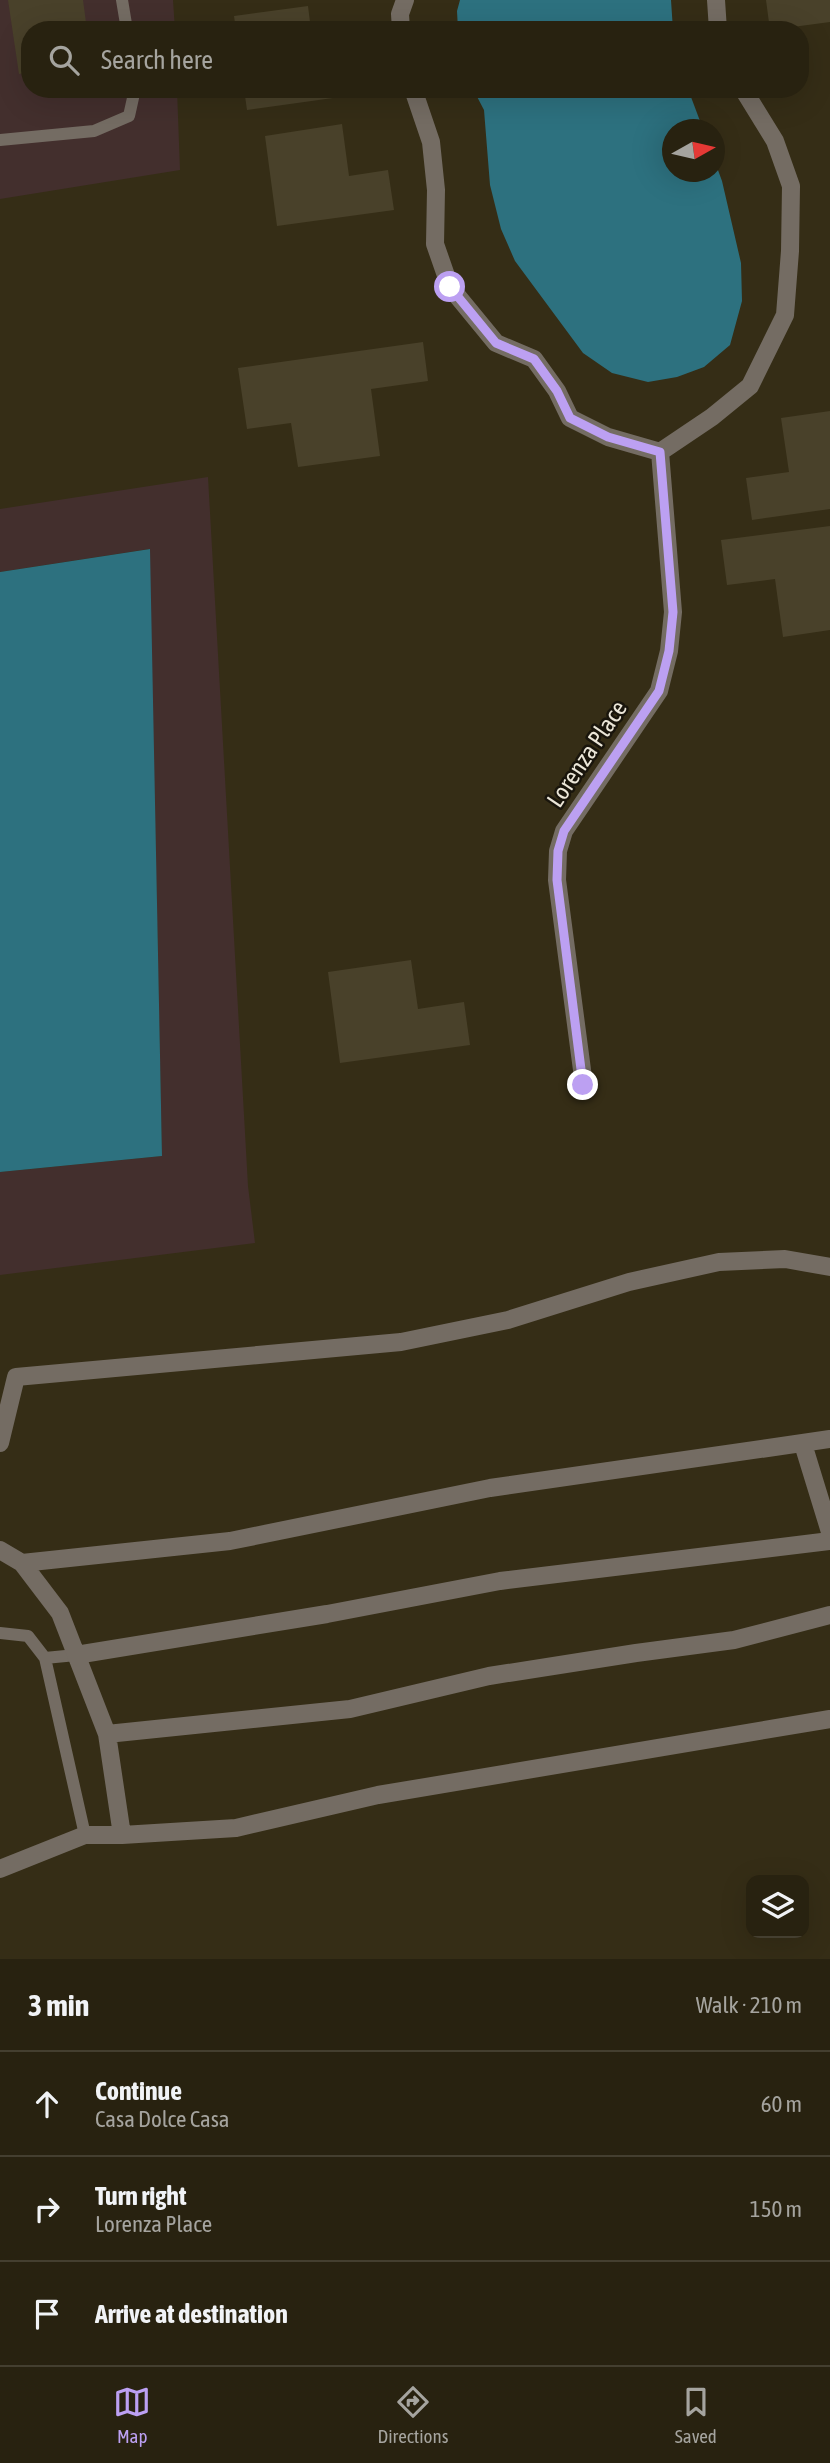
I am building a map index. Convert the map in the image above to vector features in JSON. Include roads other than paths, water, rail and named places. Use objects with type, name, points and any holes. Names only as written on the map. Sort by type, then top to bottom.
[{"type":"street","points":[[400,21],[405,0]]},
{"type":"street","points":[[716,0],[717,21]]},
{"type":"street","points":[[416,98],[430,142],[436,190],[435,244],[450,287],[496,343],[534,359],[557,391],[570,418],[608,437],[660,452],[712,417],[750,386],[785,315],[791,186],[775,141],[749,98]]},
{"type":"street","name":"Lorenza Place","points":[[583,1085],[557,880],[558,851],[564,831],[659,691],[669,651],[673,612],[660,452]]},
{"type":"street","points":[[0,1443],[16,1377],[401,1342],[508,1320],[629,1282],[719,1262],[785,1259],[830,1267]]},
{"type":"street","points":[[22,1563],[230,1541],[490,1488],[830,1439]]},
{"type":"street","points":[[803,1444],[830,1532]]},
{"type":"street","points":[[76,1655],[327,1614],[500,1581],[830,1541]]},
{"type":"street","points":[[0,1550],[22,1563],[60,1613],[107,1734],[122,1835]]},
{"type":"street","points":[[107,1734],[350,1709],[489,1676],[734,1640],[830,1615]]},
{"type":"street","points":[[0,1868],[85,1835],[236,1828],[378,1796],[830,1719]]},
{"type":"lane","points":[[122,0],[126,21]]},
{"type":"lane","points":[[0,140],[94,131],[129,116],[133,98]]},
{"type":"lane","points":[[0,1633],[28,1636],[44,1658],[85,1835]]},
{"type":"lane","points":[[44,1658],[76,1655]]},
{"type":"water","points":[[460,0],[671,0],[672,21],[458,21]]},
{"type":"water","points":[[478,98],[691,98],[699,119],[662,119],[662,182],[722,182],[741,263],[742,301],[730,345],[704,367],[677,377],[648,382],[612,373],[583,353],[515,261],[501,229],[490,185],[484,110]]},
{"type":"water","points":[[150,549],[162,1156],[0,1172],[0,572]]}]
